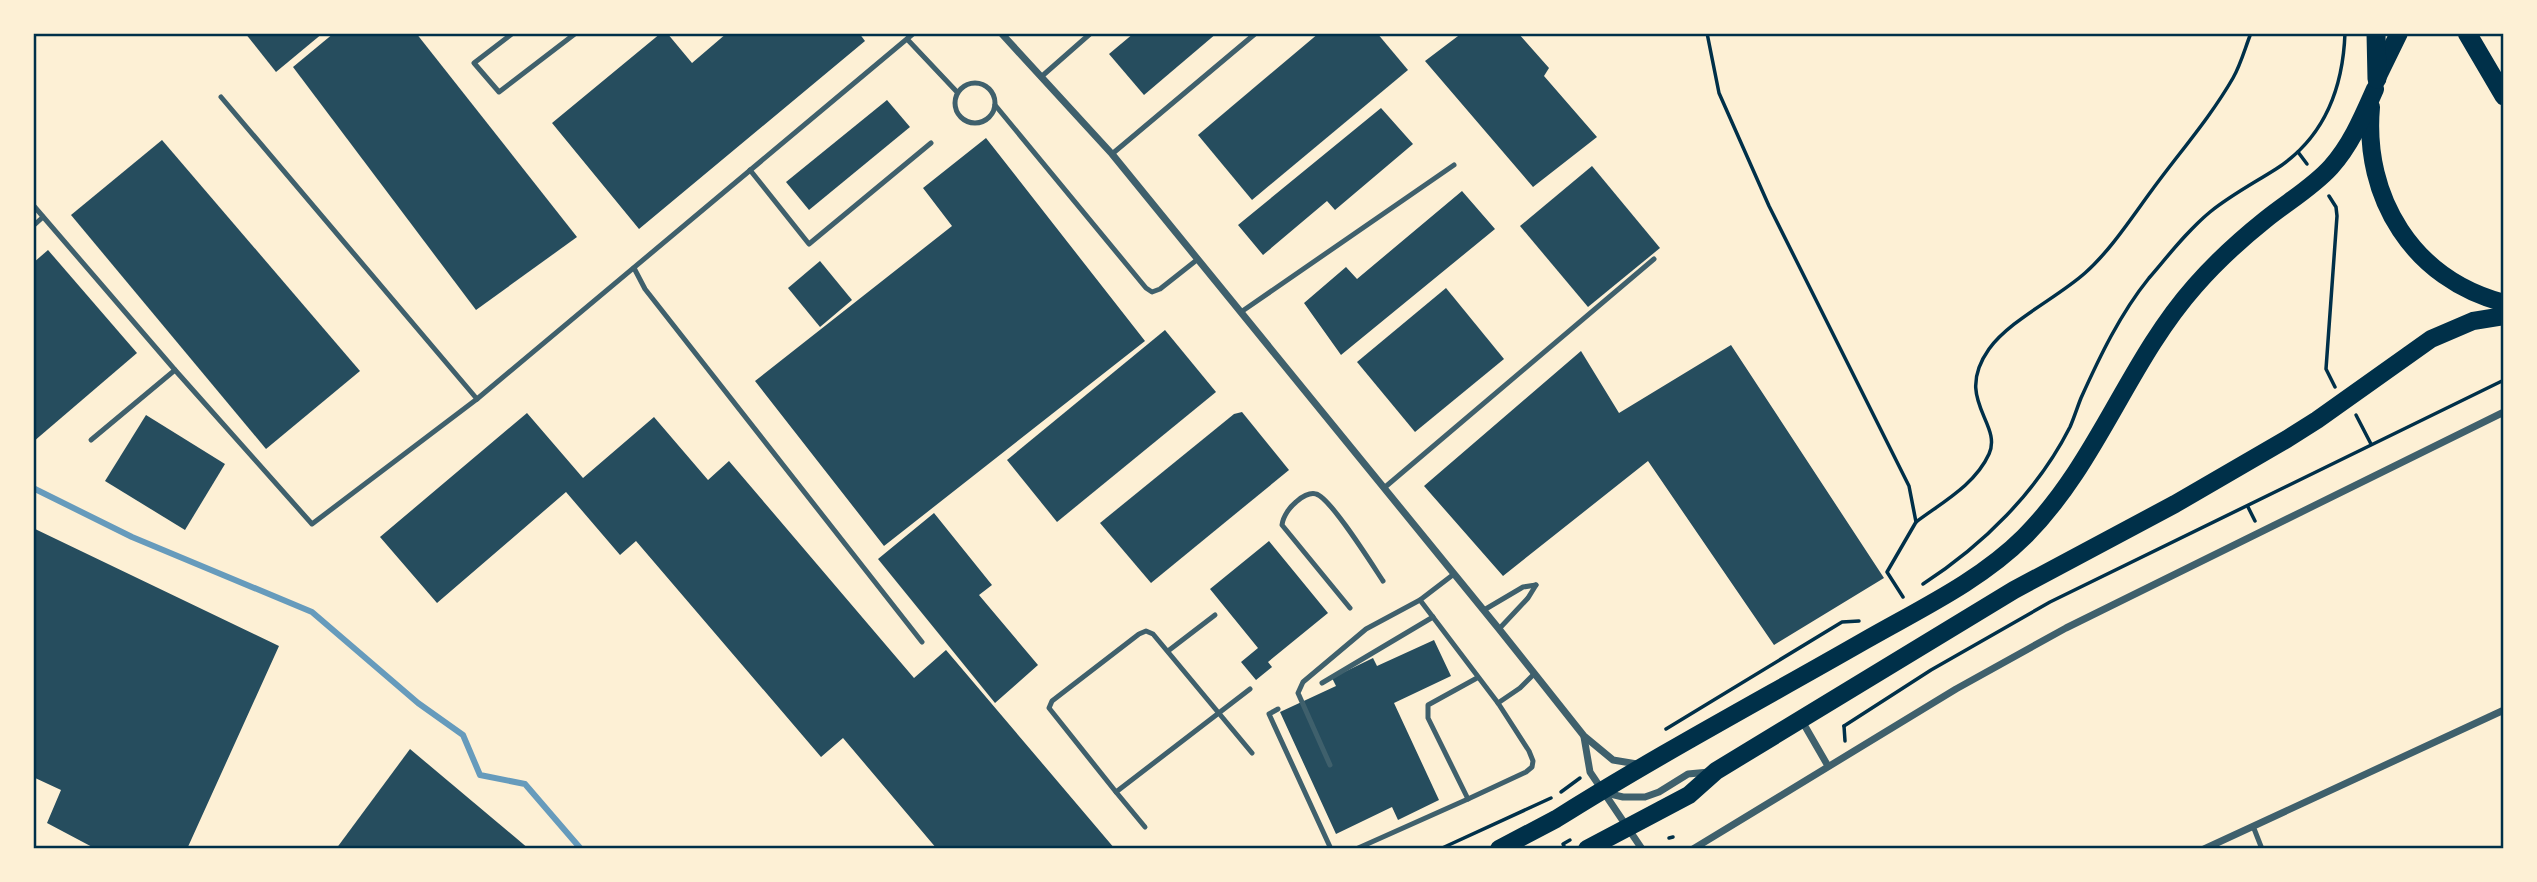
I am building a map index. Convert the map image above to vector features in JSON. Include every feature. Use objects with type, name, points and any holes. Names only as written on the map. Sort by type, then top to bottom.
[{"type":"highway","points":[[2376,33],[2376,84]]},
{"type":"highway","points":[[2467,33],[2504,96]]},
{"type":"main road","points":[[1499,849],[1961,584],[2022,540],[2067,489],[2095,446],[2147,353],[2194,287],[2229,251],[2331,167],[2354,133],[2399,33]]},
{"type":"main road","points":[[2376,84],[2370,127],[2373,164],[2392,218],[2414,249],[2449,279],[2504,303]]},
{"type":"main road","points":[[1587,849],[1689,795],[1716,771],[2014,590],[2233,471],[2317,420],[2431,339],[2473,321],[2504,316]]},
{"type":"street","points":[[1001,33],[1112,154],[1584,736],[1605,755],[1621,763],[1645,763],[1664,756]]},
{"type":"street","points":[[1693,849],[1956,690],[2066,628],[2504,412]]},
{"type":"street","points":[[2204,849],[2504,710]]},
{"type":"street","points":[[1800,719],[1828,766]]},
{"type":"street","points":[[1584,736],[1587,764],[1642,849]]},
{"type":"street","points":[[1602,791],[1623,797],[1644,797],[1659,792],[1688,774],[1716,771]]},
{"type":"lane","points":[[513,33],[474,63],[499,92],[576,33]]},
{"type":"lane","points":[[33,205],[312,524],[477,399],[914,33]]},
{"type":"lane","points":[[1078,33],[1083,40]]},
{"type":"lane","points":[[1041,77],[1091,33]]},
{"type":"lane","points":[[1112,154],[1256,33]]},
{"type":"lane","points":[[907,39],[957,92]]},
{"type":"lane","points":[[995,104],[989,117],[978,123],[965,121],[954,105],[957,92],[968,83],[981,83],[992,92],[995,104],[1146,288],[1152,292],[1160,289],[1198,259]]},
{"type":"lane","points":[[221,97],[477,399]]},
{"type":"lane","points":[[750,170],[809,244],[931,143]]},
{"type":"lane","points":[[1241,312],[1454,165]]},
{"type":"lane","points":[[33,226],[43,217]]},
{"type":"lane","points":[[1384,488],[1654,259]]},
{"type":"lane","points":[[634,268],[645,289],[922,642]]},
{"type":"lane","points":[[91,440],[175,370]]},
{"type":"lane","points":[[1350,608],[1282,525],[1283,518],[1295,502],[1309,494],[1317,494],[1323,498],[1383,581]]},
{"type":"lane","points":[[1330,765],[1298,693],[1303,682],[1366,629],[1420,600],[1454,574]]},
{"type":"lane","points":[[1483,610],[1523,587],[1535,584],[1528,598],[1499,629]]},
{"type":"lane","points":[[1356,849],[1532,767],[1529,751],[1498,703],[1420,600]]},
{"type":"lane","points":[[1168,651],[1215,615]]},
{"type":"lane","points":[[1322,683],[1433,617]]},
{"type":"lane","points":[[1145,827],[1049,708],[1052,701],[1139,634],[1146,631],[1153,634],[1252,753]]},
{"type":"lane","points":[[1498,703],[1520,688],[1534,674]]},
{"type":"lane","points":[[1468,799],[1427,712],[1428,705],[1437,699],[1478,678]]},
{"type":"lane","points":[[1116,792],[1250,689]]},
{"type":"lane","points":[[1278,709],[1269,714],[1331,849]]},
{"type":"lane","points":[[2253,826],[2262,849]]},
{"type":"lane","points":[[1368,849],[1371,842]]},
{"type":"path","points":[[1707,33],[1719,93],[1769,206],[1909,486],[1916,522]]},
{"type":"path","points":[[1894,602],[1903,597],[1887,572],[1916,522],[1969,483],[1990,452],[1990,433],[1979,408],[1974,385],[1989,349],[2002,334],[2087,272],[2132,218],[2198,130],[2234,76],[2251,33]]},
{"type":"path","points":[[1914,590],[1954,564],[1988,534],[2040,474],[2068,430],[2122,316],[2148,279],[2188,233],[2223,202],[2298,152],[2322,122],[2334,98],[2342,70],[2346,33]]},
{"type":"path","points":[[2298,152],[2306,162]]},
{"type":"path","points":[[2332,200],[2337,216],[2326,369],[2335,387]]},
{"type":"path","points":[[1844,726],[1931,670],[2050,603],[2504,380]]},
{"type":"path","points":[[2357,417],[2371,444]]},
{"type":"path","points":[[1658,733],[1842,622],[1861,620]]},
{"type":"path","points":[[1440,849],[1554,796],[1580,778]]},
{"type":"building","points":[[245,33],[323,33],[276,72]]},
{"type":"building","points":[[334,33],[416,33],[577,237],[476,310],[293,67]]},
{"type":"building","points":[[661,33],[667,33],[692,63],[727,33],[859,33],[865,41],[639,229],[552,123]]},
{"type":"building","points":[[1134,33],[1217,33],[1144,95],[1109,54]]},
{"type":"building","points":[[1319,33],[1377,33],[1408,70],[1252,200],[1198,135]]},
{"type":"building","points":[[1462,33],[1518,33],[1549,68],[1544,76],[1597,137],[1533,187],[1425,61]]},
{"type":"building","points":[[887,100],[910,127],[809,210],[786,182]]},
{"type":"building","points":[[1381,108],[1413,144],[1335,210],[1327,201],[1263,255],[1238,225]]},
{"type":"building","points":[[986,138],[1145,341],[884,546],[755,381],[952,226],[923,188]]},
{"type":"building","points":[[162,140],[360,371],[266,449],[71,215]]},
{"type":"building","points":[[1592,166],[1660,248],[1588,307],[1520,226]]},
{"type":"building","points":[[1462,191],[1495,229],[1341,355],[1304,303],[1346,267],[1357,279]]},
{"type":"building","points":[[48,250],[137,353],[33,442],[33,263]]},
{"type":"building","points":[[820,261],[852,300],[820,327],[788,288]]},
{"type":"building","points":[[1446,288],[1504,359],[1415,432],[1357,362]]},
{"type":"building","points":[[1165,330],[1216,392],[1057,522],[1007,460]]},
{"type":"building","points":[[1731,345],[1884,578],[1774,645],[1648,461],[1503,576],[1424,486],[1581,351],[1619,413]]},
{"type":"building","points":[[1242,412],[1289,470],[1151,583],[1100,523],[1234,414]]},
{"type":"building","points":[[527,413],[583,478],[654,417],[708,480],[729,461],[914,678],[946,650],[1115,849],[937,849],[843,738],[821,757],[636,541],[620,555],[566,492],[437,603],[380,537]]},
{"type":"building","points":[[146,415],[225,464],[185,530],[105,481]]},
{"type":"building","points":[[934,513],[992,585],[979,595],[1038,665],[995,703],[878,559]]},
{"type":"building","points":[[33,528],[279,646],[187,849],[96,849],[47,823],[61,790],[33,777]]},
{"type":"building","points":[[1269,541],[1328,613],[1268,662],[1272,667],[1256,680],[1241,662],[1258,648],[1210,589]]},
{"type":"building","points":[[1434,640],[1451,676],[1394,703],[1439,800],[1398,820],[1392,807],[1336,834],[1280,712],[1336,686],[1332,678],[1373,658],[1377,666]]},
{"type":"building","points":[[410,749],[529,849],[336,849]]},
{"type":"waterway","points":[[33,488],[132,537],[312,612],[418,703],[463,735],[480,775],[525,784],[581,849]]}]
